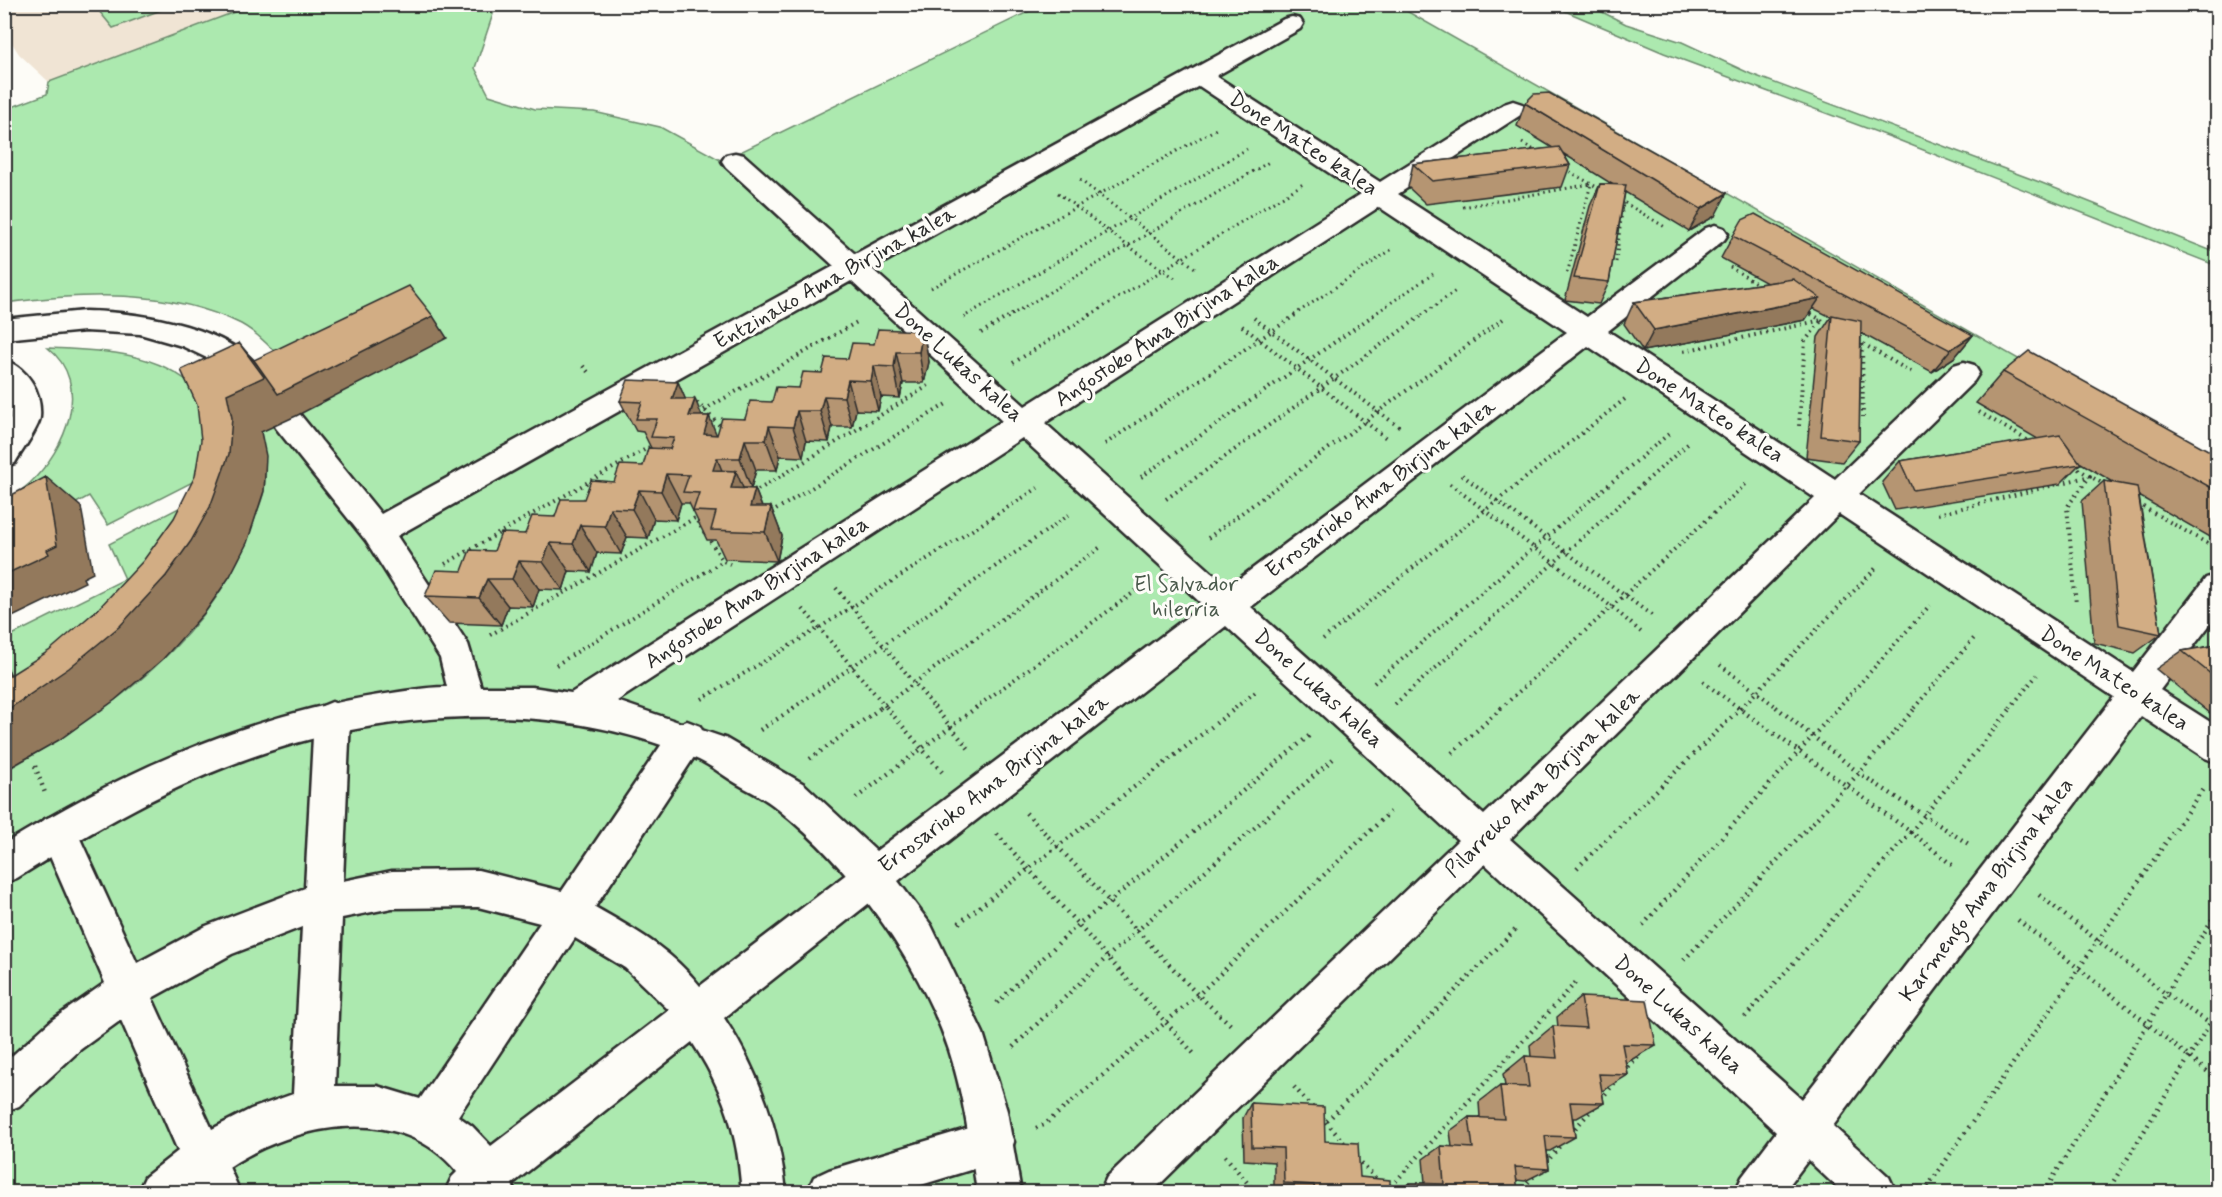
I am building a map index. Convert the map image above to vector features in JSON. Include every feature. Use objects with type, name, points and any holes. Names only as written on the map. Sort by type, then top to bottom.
[{"type":"street","name":"Entzinako Ama Birjina kalea","points":[[377,532],[1292,24]]},
{"type":"street","name":"Done Mateo kalea","points":[[1200,76],[2217,747]]},
{"type":"street","name":"Angostoko Ama Birjina kalea","points":[[578,707],[1502,116]]},
{"type":"street","name":"Done Lukas kalea","points":[[735,161],[1874,1192]]},
{"type":"street","name":"Errosarioko Ama Birjina kalea","points":[[483,1187],[698,1013],[874,876],[1707,241]]},
{"type":"street","points":[[4,329],[102,319],[157,327],[218,351],[261,387]]},
{"type":"street","points":[[4,371],[22,388],[25,418],[4,455]]},
{"type":"street","name":"Pilarreko Ama Birjina kalea","points":[[1122,1192],[1954,382]]},
{"type":"street","points":[[287,420],[377,532],[483,700]]},
{"type":"street","name":"Karmengo Ama Birjina kalea","points":[[1756,1192],[2217,588]]},
{"type":"street","points":[[4,865],[58,831],[128,792],[196,761],[265,736],[332,718],[400,706],[483,700],[578,707],[657,726],[724,753],[776,784],[825,823],[874,876],[925,950],[964,1035],[993,1142],[999,1192]]},
{"type":"street","points":[[313,1109],[332,718]]},
{"type":"street","points":[[429,1122],[687,737]]},
{"type":"street","points":[[58,831],[210,1175]]},
{"type":"street","points":[[4,1091],[32,1064],[128,988],[227,935],[323,901],[390,889],[453,886],[513,894],[570,912],[618,937],[661,971],[698,1013],[731,1069],[755,1134],[764,1192]]},
{"type":"street","points":[[160,1192],[210,1175],[256,1128],[313,1109],[374,1106],[429,1122],[462,1144],[483,1187]]},
{"type":"street","points":[[829,1192],[993,1142]]},
{"type":"path","points":[[704,410],[891,302],[914,298],[1251,110]]},
{"type":"path","points":[[1502,116],[1542,155]]},
{"type":"path","points":[[922,331],[947,327],[1131,218],[1291,136]]},
{"type":"path","points":[[770,514],[963,367],[1128,246],[1291,136]]},
{"type":"path","points":[[1039,164],[1100,194],[1182,258],[1219,298],[1424,456],[1496,501],[1568,551],[1624,596],[1740,709],[1911,832],[2099,940],[2166,994],[2217,1029]]},
{"type":"path","points":[[1039,164],[1077,207],[1108,231],[1162,270],[1219,298],[1270,332],[1424,456],[1486,510],[1612,607],[1679,650],[1756,692],[1814,735],[1859,773],[1925,814],[1995,880],[2077,969],[2190,1056],[2217,1080]]},
{"type":"path","points":[[757,501],[750,494],[963,367],[1162,270],[1334,164]]},
{"type":"path","points":[[1562,167],[1607,193]]},
{"type":"path","points":[[1412,216],[1591,184]]},
{"type":"path","points":[[1557,312],[1591,184]]},
{"type":"path","points":[[1615,198],[1707,241],[1771,292]]},
{"type":"path","points":[[1802,309],[1832,326]]},
{"type":"path","points":[[1634,362],[1822,320]]},
{"type":"path","points":[[1795,468],[1805,341],[1822,320]]},
{"type":"path","points":[[1852,338],[1954,382],[2033,443]]},
{"type":"path","points":[[583,366],[590,375]]},
{"type":"path","points":[[666,372],[727,432]]},
{"type":"path","points":[[646,436],[661,453]]},
{"type":"path","points":[[410,584],[654,445]]},
{"type":"path","points":[[2071,465],[2107,486]]},
{"type":"path","points":[[1326,1122],[1547,898],[1740,709],[1894,534],[2090,476]]},
{"type":"path","points":[[1716,1050],[2071,651],[2067,507],[2090,476]]},
{"type":"path","points":[[2132,500],[2217,550]]},
{"type":"path","points":[[764,507],[812,558],[996,782],[1198,995],[1263,1054],[1387,1191],[1799,752],[1956,575]]},
{"type":"path","points":[[456,654],[695,518],[723,561],[777,580],[969,803],[1205,1067],[1219,1098]]},
{"type":"path","points":[[483,700],[723,561]]},
{"type":"path","points":[[1519,1192],[1664,1003],[2002,605]]},
{"type":"path","points":[[1924,1192],[2211,778]]},
{"type":"path","points":[[2043,1192],[2217,910]]},
{"type":"path","points":[[2107,1192],[2217,1011]]},
{"type":"shaded area","points":[[4,5],[253,5],[49,82],[19,54],[5,32]]},
{"type":"green space","points":[[117,5],[174,5],[113,28],[99,11]]},
{"type":"green space","name":"El Salvador hilerria","points":[[253,5],[496,5],[475,68],[489,95],[535,109],[594,112],[660,127],[722,161],[1042,5],[1396,5],[2217,472],[2217,1192],[5,1192],[5,771],[81,724],[154,668],[186,636],[214,601],[237,563],[263,495],[265,464],[258,418],[292,371],[268,345],[248,328],[213,312],[184,304],[125,296],[65,297],[5,303],[4,110],[47,94],[49,82]]},
{"type":"green space","points":[[1551,5],[1592,5],[1626,24],[1682,42],[1751,74],[2042,183],[2217,253],[2217,266],[1893,138],[1664,53]]},
{"type":"green space","points":[[48,348],[126,355],[163,366],[180,376],[200,394],[234,461],[108,525],[89,496],[5,542],[5,503],[43,469],[63,435],[69,416],[72,398],[69,380],[62,363]]},
{"type":"green space","points":[[237,478],[32,724],[5,662],[4,639],[125,579],[109,544]]},
{"type":"building","points":[[1549,93],[1727,193],[1701,209],[1525,103],[1534,94]]},
{"type":"building","points":[[1559,147],[1570,165],[1432,181],[1413,164]]},
{"type":"building","points":[[1600,184],[1626,185],[1609,282],[1574,278]]},
{"type":"building","points":[[1755,214],[1973,335],[1950,350],[1733,236],[1742,220]]},
{"type":"building","points":[[1793,279],[1820,298],[1654,330],[1634,302]]},
{"type":"building","points":[[409,286],[433,316],[278,394],[254,360]]},
{"type":"building","points":[[1832,315],[1861,321],[1859,441],[1821,436]]},
{"type":"building","points":[[878,329],[923,331],[919,352],[896,352],[894,367],[874,366],[871,381],[848,380],[844,397],[824,396],[820,411],[797,411],[793,427],[769,426],[766,440],[745,440],[740,458],[717,458],[713,470],[736,471],[731,488],[755,489],[750,507],[771,507],[765,532],[711,530],[716,512],[693,511],[699,493],[683,492],[689,475],[666,474],[661,491],[639,490],[632,509],[610,508],[605,526],[580,525],[573,544],[550,543],[543,562],[519,561],[512,579],[487,579],[479,598],[425,596],[436,570],[462,571],[470,550],[494,551],[501,533],[525,534],[532,516],[555,517],[561,499],[584,499],[591,480],[614,482],[620,465],[643,466],[648,448],[670,449],[674,438],[651,437],[657,419],[636,419],[642,402],[620,401],[628,380],[678,382],[672,399],[695,399],[689,416],[709,416],[704,434],[717,435],[722,418],[745,419],[750,401],[772,402],[776,387],[799,388],[803,372],[822,373],[826,358],[848,359],[852,343],[874,344]]},
{"type":"building","points":[[239,343],[264,377],[227,394],[232,418],[229,454],[210,507],[191,541],[166,576],[120,626],[69,668],[4,712],[4,679],[49,651],[99,608],[143,561],[174,518],[195,476],[201,440],[197,405],[181,370]]},
{"type":"building","points":[[2029,351],[2217,455],[2217,491],[2003,372]]},
{"type":"building","points":[[2060,435],[2081,464],[1913,490],[1900,461]]},
{"type":"building","points":[[46,477],[57,545],[47,550],[49,554],[4,575],[4,499]]},
{"type":"building","points":[[2104,481],[2137,487],[2161,634],[2119,625]]},
{"type":"building","points":[[2217,645],[2217,679],[2182,651]]},
{"type":"building","points":[[1581,997],[1647,1000],[1656,1045],[1622,1044],[1628,1075],[1599,1074],[1604,1103],[1570,1102],[1575,1137],[1545,1136],[1549,1169],[1515,1167],[1518,1192],[1411,1192],[1410,1183],[1444,1184],[1441,1146],[1473,1148],[1469,1117],[1504,1119],[1500,1086],[1529,1087],[1525,1056],[1557,1058],[1553,1026],[1586,1028]]},
{"type":"building","points":[[1251,1103],[1324,1107],[1325,1141],[1358,1143],[1360,1177],[1390,1180],[1390,1192],[1315,1192],[1314,1185],[1284,1183],[1283,1148],[1252,1147]]}]
